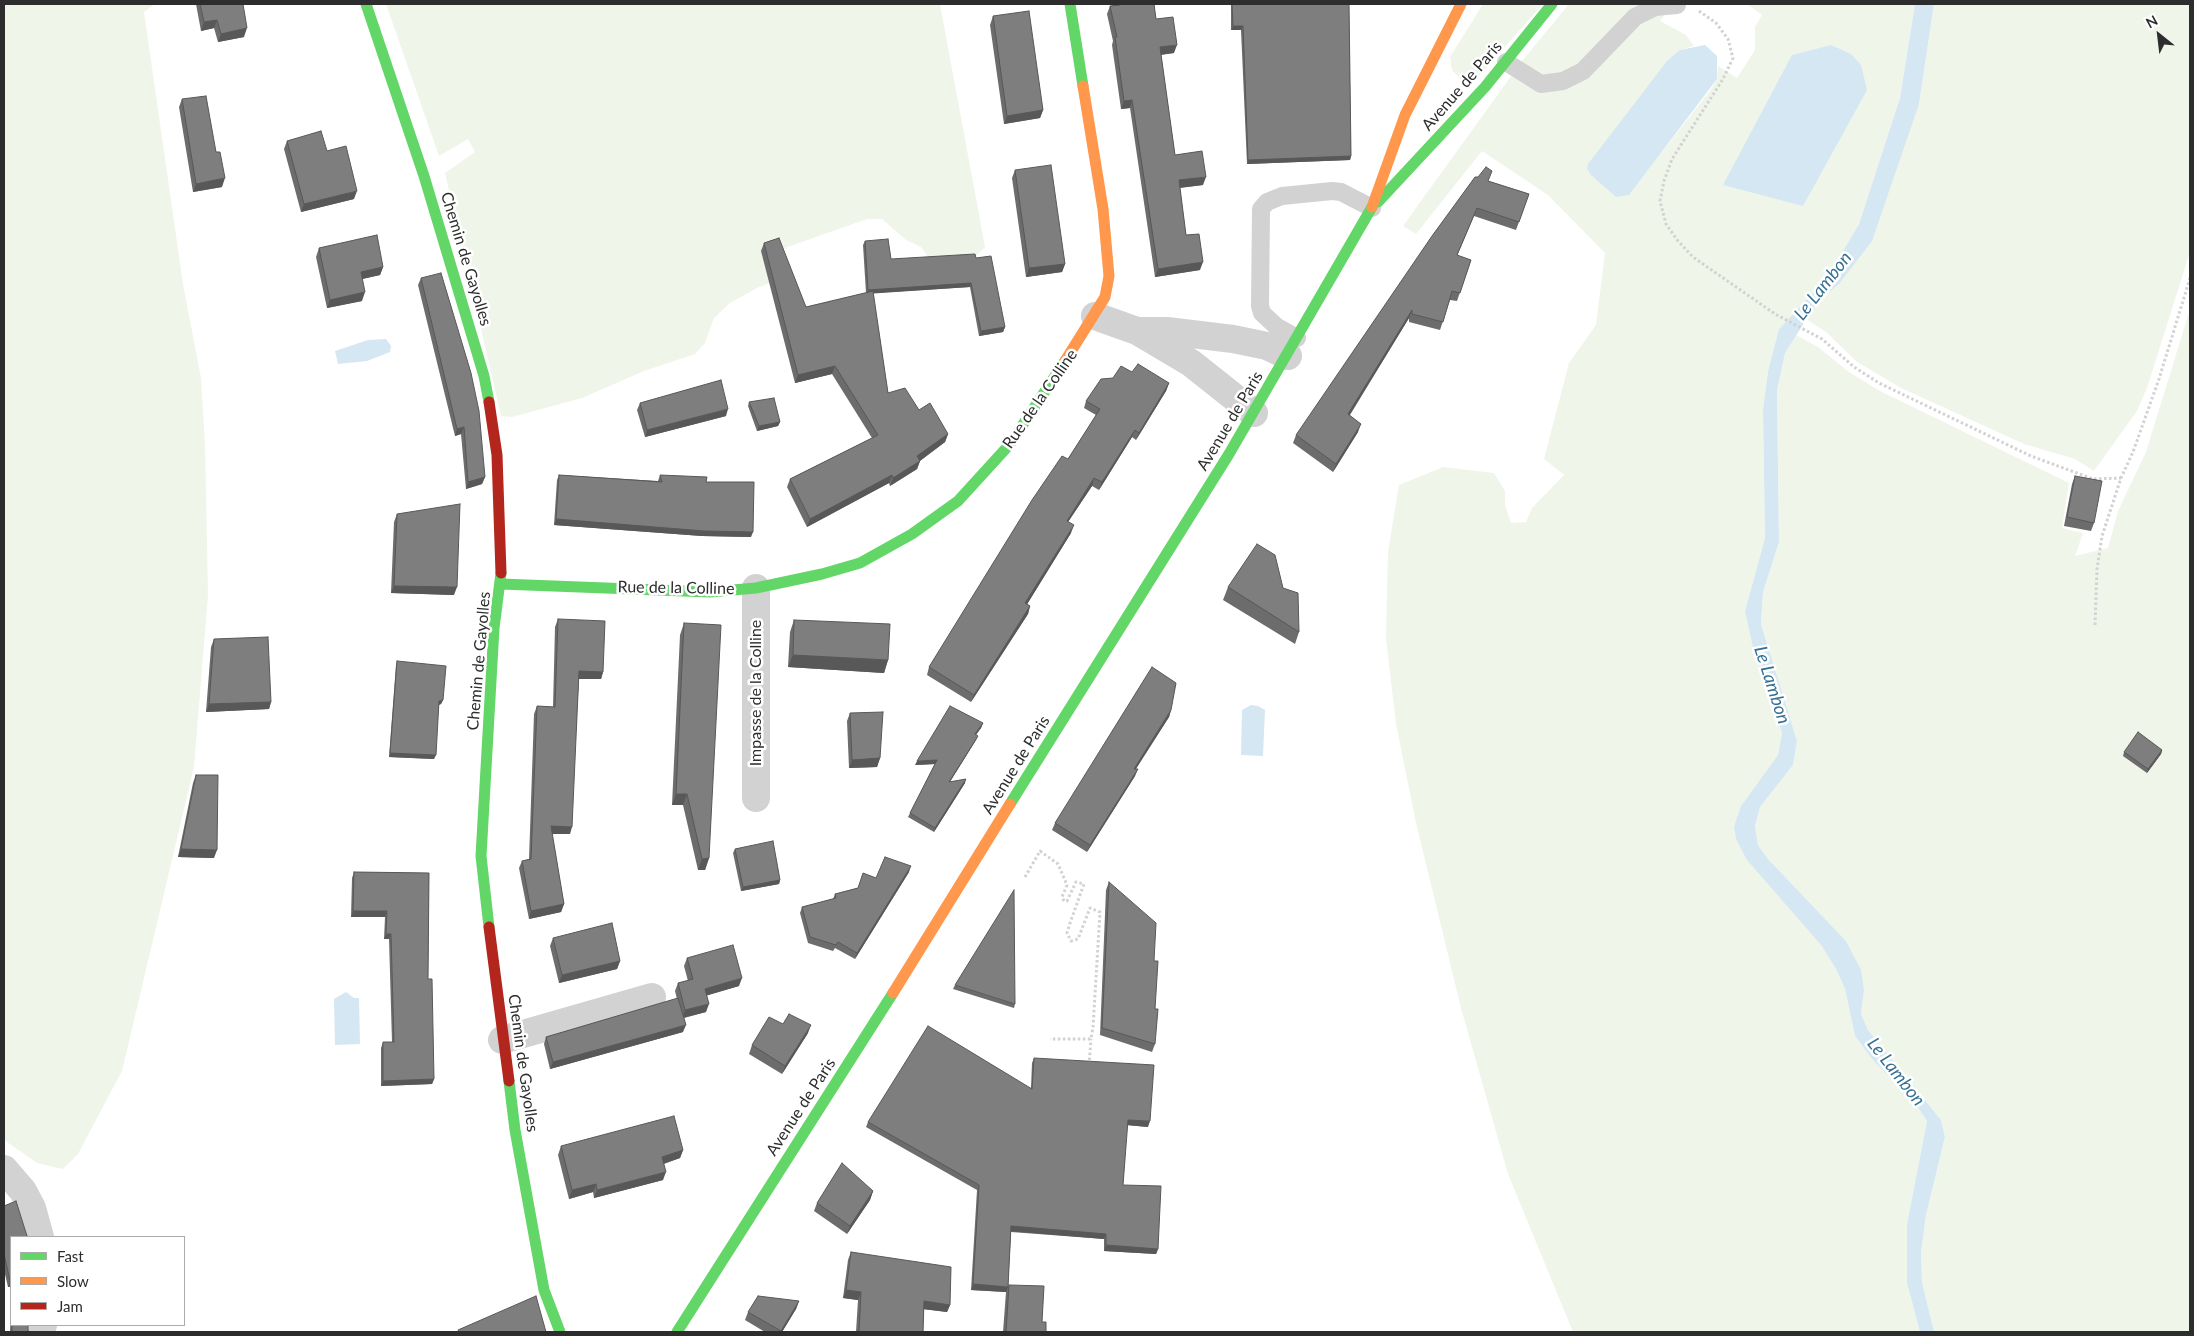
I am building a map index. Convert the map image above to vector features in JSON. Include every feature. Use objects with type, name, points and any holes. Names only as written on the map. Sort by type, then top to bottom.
[{"type":"street","name":"Chemin de Gayolles","points":[[366,4],[424,176],[484,376],[497,455],[502,584],[494,628],[481,856],[502,1040],[515,1130],[544,1290],[560,1332]]},
{"type":"street","name":"Rue de la Colline","points":[[502,584],[710,592],[756,588],[822,574],[860,563],[912,534],[958,501],[1010,444],[1095,316],[1104,297],[1109,276],[1108,250],[1070,4]]},
{"type":"street","name":"Avenue de Paris","points":[[677,1332],[840,1076],[1254,413],[1372,208],[1405,115],[1461,4]]},
{"type":"street","name":"Avenue de Paris","points":[[1372,208],[1485,88],[1552,4]]},
{"type":"street","points":[[1095,316],[1137,330],[1208,374],[1254,413]]},
{"type":"street","points":[[1137,330],[1167,331],[1233,339],[1267,346],[1292,347]]},
{"type":"street","name":"Impasse de la Colline","points":[[756,588],[756,798]]},
{"type":"street","points":[[502,1040],[652,997]]},
{"type":"street","points":[[4,1169],[23,1191],[32,1208],[40,1236]]},
{"type":"lane","points":[[1506,62],[1541,84],[1563,81],[1583,70],[1635,17],[1655,7],[1677,5]]},
{"type":"lane","points":[[1292,347],[1266,319],[1260,306],[1261,209],[1267,202],[1282,196],[1332,191],[1341,192],[1372,208]]},
{"type":"path","points":[[1677,5],[1696,9],[1716,23],[1728,39],[1732,58],[1723,80],[1672,159],[1666,174],[1660,200],[1666,224],[1693,257],[1775,314],[1822,339],[1854,367],[1879,383],[2031,456],[2093,479],[2121,478]]},
{"type":"path","points":[[2095,625],[2097,569],[2102,536],[2121,478],[2133,452],[2159,379],[2190,278]]},
{"type":"path","points":[[1025,877],[1040,852],[1058,864],[1067,885],[1062,898],[1064,901],[1067,900],[1076,882],[1084,884],[1070,923],[1068,933],[1071,940],[1078,939],[1090,908],[1104,913]]},
{"type":"path","points":[[1089,1067],[1093,1027],[1098,912]]},
{"type":"path","points":[[1050,1039],[1091,1039]]},
{"type":"shaded area","points":[[4,4],[155,4],[144,12],[183,284],[201,378],[205,445],[208,595],[194,767],[122,1071],[78,1154],[63,1169],[37,1163],[4,1140]]},
{"type":"shaded area","points":[[386,4],[940,4],[985,247],[974,258],[931,261],[921,247],[906,240],[882,219],[867,219],[782,249],[788,276],[757,288],[730,303],[714,318],[705,343],[695,354],[644,371],[582,398],[512,417],[501,416],[445,173],[475,152],[468,139],[439,156]]},
{"type":"shaded area","points":[[1483,4],[1543,4],[1479,76],[1463,82],[1452,70],[1450,57]]},
{"type":"shaded area","points":[[1569,4],[1673,4],[1660,21],[1686,35],[1694,46],[1680,50],[1629,194],[1709,92],[1717,79],[1718,66],[1737,78],[1755,50],[1755,27],[1762,15],[1747,4],[1915,4],[1900,98],[1859,224],[1827,278],[1779,329],[1768,371],[1763,410],[1765,538],[1745,611],[1782,733],[1778,755],[1741,806],[1734,826],[1823,946],[1845,989],[1855,1036],[1872,1059],[1917,1106],[1927,1121],[1907,1224],[1907,1283],[1920,1332],[1573,1332],[1508,1174],[1461,1008],[1416,823],[1396,724],[1386,638],[1388,552],[1399,485],[1443,467],[1494,473],[1505,491],[1505,505],[1511,523],[1526,522],[1532,508],[1564,475],[1544,459],[1569,363],[1596,325],[1605,253],[1548,195],[1482,151],[1416,234],[1403,226],[1522,61]]},
{"type":"shaded area","points":[[1934,4],[2190,4],[2190,252],[2147,388],[2137,411],[2094,471],[2075,459],[2024,444],[1901,388],[1857,362],[1826,332],[1806,319],[1818,301],[1839,284],[1919,104]]},
{"type":"shaded area","points":[[2190,309],[2190,1332],[1934,1332],[1922,1282],[1921,1253],[1926,1215],[1945,1137],[1941,1120],[1868,1030],[1861,1014],[1864,990],[1846,941],[1768,859],[1758,845],[1755,826],[1760,807],[1793,765],[1797,741],[1761,624],[1763,592],[1779,542],[1777,391],[1785,353],[1796,335],[1818,347],[1849,372],[1880,391],[2069,483],[2062,528],[2083,533],[2075,556],[2108,548],[2118,511],[2146,452]]},
{"type":"water","name":"Le Lambon","points":[[1915,4],[1934,4],[1919,104],[1872,241],[1839,284],[1818,301],[1785,353],[1777,391],[1779,542],[1763,592],[1761,624],[1797,741],[1793,765],[1760,807],[1755,826],[1758,845],[1768,859],[1846,941],[1861,970],[1864,990],[1861,1014],[1868,1030],[1941,1120],[1945,1137],[1926,1215],[1921,1253],[1922,1282],[1934,1332],[1920,1332],[1907,1283],[1907,1224],[1927,1121],[1917,1106],[1872,1059],[1855,1036],[1845,989],[1836,969],[1822,946],[1747,860],[1736,839],[1734,826],[1741,806],[1778,755],[1782,733],[1753,647],[1745,611],[1765,538],[1763,410],[1768,371],[1779,329],[1827,278],[1859,224],[1900,98]]},
{"type":"water","points":[[1705,45],[1717,56],[1717,79],[1629,195],[1616,197],[1591,175],[1587,169],[1588,164],[1667,61],[1680,50]]},
{"type":"water","points":[[1831,45],[1851,54],[1861,65],[1867,90],[1803,206],[1723,185],[1792,55]]},
{"type":"water","points":[[386,339],[391,346],[390,352],[367,361],[338,364],[335,351],[368,340]]},
{"type":"water","points":[[1251,705],[1265,710],[1263,756],[1241,755],[1242,710]]},
{"type":"water","points":[[346,992],[354,998],[359,998],[360,1044],[335,1045],[334,999]]},
{"type":"building","points":[[200,4],[243,4],[247,28],[221,34],[217,20],[204,22]]},
{"type":"building","points":[[1119,4],[1154,4],[1156,19],[1173,17],[1177,45],[1160,47],[1175,155],[1202,151],[1206,177],[1179,180],[1186,235],[1199,234],[1203,262],[1158,269],[1132,100],[1124,101],[1115,37],[1117,37],[1110,6]]},
{"type":"building","points":[[1232,4],[1349,4],[1351,156],[1248,160],[1243,26],[1233,26]]},
{"type":"building","points":[[1029,11],[1043,110],[1007,116],[993,16]]},
{"type":"building","points":[[206,96],[216,152],[220,152],[225,178],[196,184],[182,99]]},
{"type":"building","points":[[321,131],[327,151],[346,146],[357,191],[304,204],[287,141]]},
{"type":"building","points":[[1051,165],[1065,264],[1029,268],[1015,170]]},
{"type":"building","points":[[1486,167],[1492,171],[1488,181],[1529,194],[1519,222],[1477,208],[1457,255],[1471,260],[1460,293],[1452,291],[1443,322],[1412,314],[1412,310],[1348,414],[1361,424],[1336,464],[1296,435],[1432,236],[1475,177],[1478,177]]},
{"type":"building","points":[[377,235],[383,267],[361,272],[365,292],[330,300],[319,248]]},
{"type":"building","points":[[779,238],[806,307],[873,291],[888,393],[905,388],[919,410],[930,403],[948,434],[917,456],[920,461],[893,478],[892,475],[810,519],[790,479],[878,435],[835,366],[798,375],[764,243]]},
{"type":"building","points":[[888,239],[891,259],[975,254],[976,258],[991,256],[1005,327],[981,331],[971,283],[868,290],[865,241]]},
{"type":"building","points":[[441,273],[471,373],[479,411],[485,477],[468,482],[464,427],[457,429],[421,278]]},
{"type":"building","points":[[1138,364],[1169,383],[1139,433],[1135,430],[1102,482],[1094,478],[1067,521],[1074,525],[1025,603],[1030,606],[974,695],[929,667],[1032,500],[1062,456],[1068,459],[1100,409],[1086,401],[1101,379],[1113,378],[1121,366],[1132,372]]},
{"type":"building","points":[[721,380],[728,409],[647,430],[640,403]]},
{"type":"building","points":[[774,398],[780,422],[759,426],[749,402]]},
{"type":"building","points":[[559,475],[662,482],[660,475],[707,477],[706,482],[754,482],[753,532],[704,531],[556,519]]},
{"type":"building","points":[[2075,476],[2102,481],[2094,523],[2067,517]]},
{"type":"building","points":[[460,504],[457,587],[394,586],[397,514]]},
{"type":"building","points":[[1257,544],[1275,555],[1283,588],[1298,593],[1299,632],[1228,587]]},
{"type":"building","points":[[558,619],[605,621],[603,672],[579,671],[572,827],[551,826],[564,904],[531,911],[522,861],[531,859],[537,706],[555,707]]},
{"type":"building","points":[[794,620],[890,624],[888,660],[793,655]]},
{"type":"building","points":[[684,623],[721,625],[709,858],[702,859],[687,794],[676,794]]},
{"type":"building","points":[[268,637],[271,702],[209,704],[214,639]]},
{"type":"building","points":[[397,661],[446,666],[443,700],[439,701],[436,755],[390,753]]},
{"type":"building","points":[[1152,667],[1176,683],[1171,710],[1134,769],[1138,769],[1090,845],[1055,823]]},
{"type":"building","points":[[950,706],[983,723],[975,734],[978,736],[949,782],[966,779],[935,828],[910,813],[937,760],[917,761]]},
{"type":"building","points":[[883,712],[880,758],[852,760],[850,713]]},
{"type":"building","points":[[2138,732],[2162,750],[2148,769],[2124,752]]},
{"type":"building","points":[[196,775],[218,775],[217,850],[181,849]]},
{"type":"building","points":[[773,841],[780,880],[743,887],[735,849]]},
{"type":"building","points":[[885,857],[911,866],[857,953],[838,942],[836,945],[810,937],[802,907],[836,898],[835,894],[858,888],[863,873],[876,878]]},
{"type":"building","points":[[354,872],[429,873],[428,979],[432,979],[434,1079],[383,1081],[383,1042],[394,1042],[391,934],[386,934],[387,911],[353,911]]},
{"type":"building","points":[[1109,882],[1156,923],[1154,961],[1158,961],[1155,1009],[1158,1009],[1155,1044],[1102,1028]]},
{"type":"building","points":[[1014,890],[1015,1004],[955,985]]},
{"type":"building","points":[[612,923],[620,961],[562,975],[553,938]]},
{"type":"building","points":[[733,945],[742,978],[705,989],[709,1004],[685,1010],[678,983],[693,979],[687,958]]},
{"type":"building","points":[[678,998],[686,1025],[553,1062],[546,1037]]},
{"type":"building","points":[[789,1014],[811,1025],[785,1066],[752,1045],[769,1017],[783,1024]]},
{"type":"building","points":[[928,1026],[1032,1089],[1034,1058],[1154,1065],[1150,1121],[1128,1120],[1123,1185],[1161,1186],[1158,1249],[1106,1245],[1106,1234],[1011,1226],[1008,1287],[973,1284],[979,1185],[868,1122]]},
{"type":"building","points":[[674,1116],[683,1150],[662,1157],[666,1172],[597,1190],[596,1184],[572,1190],[561,1146]]},
{"type":"building","points":[[842,1163],[873,1191],[850,1226],[817,1203]]},
{"type":"building","points":[[16,1201],[27,1236],[10,1236],[10,1281],[4,1254],[4,1206]]},
{"type":"building","points":[[851,1252],[951,1267],[950,1305],[924,1301],[923,1332],[859,1332],[861,1292],[846,1290]]},
{"type":"building","points":[[1009,1285],[1044,1286],[1042,1322],[1046,1322],[1046,1332],[1006,1332]]},
{"type":"building","points":[[536,1296],[546,1332],[459,1332],[458,1330]]},
{"type":"building","points":[[758,1296],[799,1301],[781,1331],[748,1312]]},
{"type":"building","points":[[12,1326],[28,1326],[29,1332],[12,1332]]},
{"type":"traffic: fast","points":[[366,4],[424,176],[484,376],[489,402]]},
{"type":"traffic: fast","points":[[1070,4],[1083,86]]},
{"type":"traffic: fast","points":[[1378,202],[1485,87],[1552,4]]},
{"type":"traffic: fast","points":[[1010,804],[1229,454],[1372,207]]},
{"type":"traffic: fast","points":[[501,584],[710,592],[756,588],[822,574],[860,563],[912,534],[958,501],[1010,444],[1065,361]]},
{"type":"traffic: fast","points":[[489,927],[481,856],[494,628],[501,573]]},
{"type":"traffic: fast","points":[[677,1332],[893,993]]},
{"type":"traffic: fast","points":[[509,1081],[515,1130],[544,1290],[560,1332]]},
{"type":"traffic: slow","points":[[1372,207],[1405,115],[1461,4]]},
{"type":"traffic: slow","points":[[1065,361],[1105,297],[1109,276],[1103,209],[1083,86]]},
{"type":"traffic: slow","points":[[893,993],[1010,804]]},
{"type":"traffic: jam","points":[[489,402],[497,455],[501,573]]},
{"type":"traffic: jam","points":[[489,927],[509,1081]]}]
